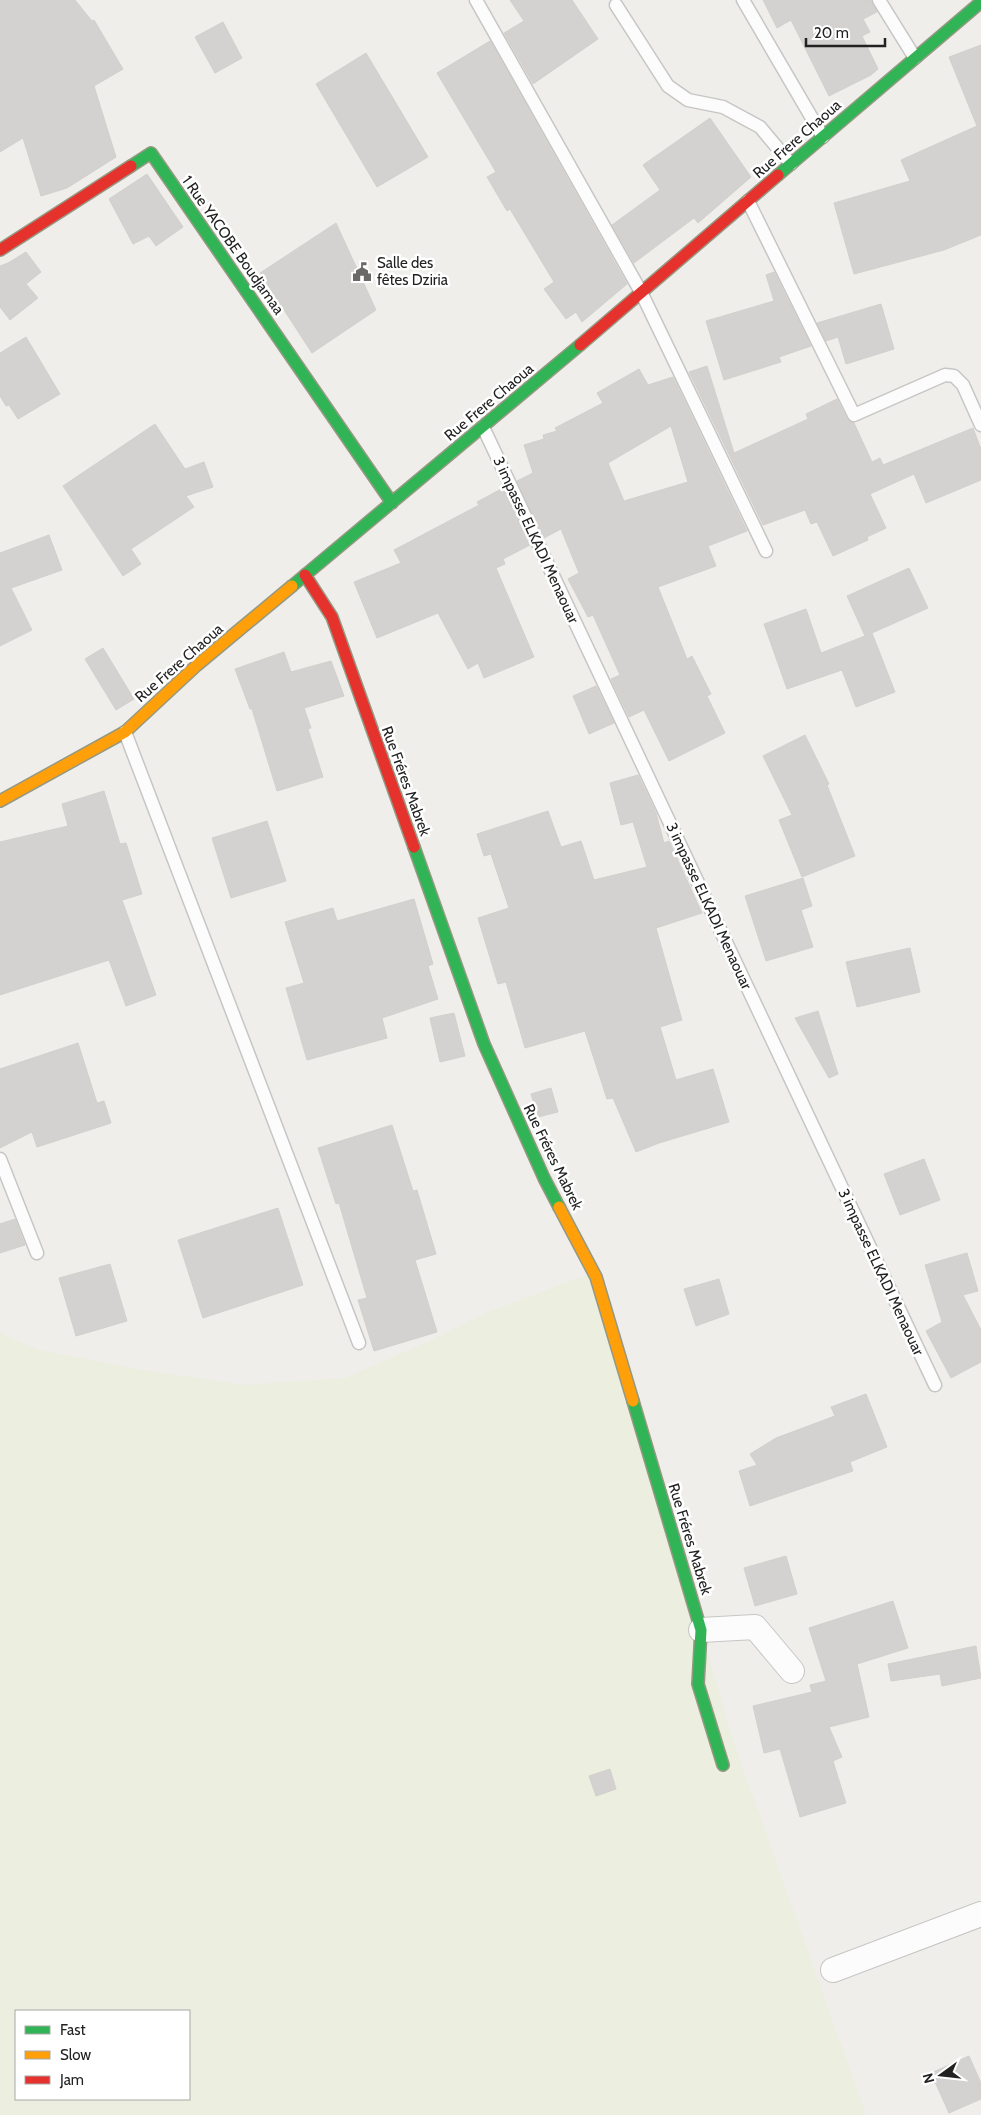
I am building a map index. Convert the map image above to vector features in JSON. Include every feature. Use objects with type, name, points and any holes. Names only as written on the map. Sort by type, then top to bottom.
[{"type":"street","name":"Rue Frere Chaoua","points":[[0,801],[124,732],[197,665],[483,427],[915,58],[973,4]]},
{"type":"street","name":"1 Rue YACOBE Boudjamaa","points":[[0,250],[151,153],[392,503]]},
{"type":"street","name":"Rue Fréres Mabrek","points":[[305,575],[332,617],[484,1044],[544,1178],[596,1277],[701,1630],[698,1684],[723,1765]]},
{"type":"street","points":[[701,1630],[755,1627],[792,1671]]},
{"type":"street","points":[[833,1970],[981,1914]]},
{"type":"lane","points":[[476,0],[641,292],[766,551]]},
{"type":"lane","points":[[743,0],[823,136]]},
{"type":"lane","points":[[878,0],[915,58]]},
{"type":"lane","points":[[616,5],[668,86],[688,100],[723,107],[760,127],[791,164]]},
{"type":"lane","points":[[748,201],[854,415],[945,376],[954,376],[963,385],[981,425]]},
{"type":"lane","name":"3 impasse ELKADI Menaouar","points":[[483,427],[935,1385]]},
{"type":"lane","points":[[124,732],[359,1343]]},
{"type":"lane","points":[[0,1159],[37,1253]]},
{"type":"shaded area","points":[[589,1274],[701,1630],[734,1743],[866,2115],[0,2115],[0,1333],[39,1350],[142,1370],[245,1385],[345,1378],[430,1341],[486,1313]]},
{"type":"building","points":[[0,0],[75,0],[92,21],[94,20],[123,69],[94,86],[116,157],[67,188],[41,196],[23,138],[0,152]]},
{"type":"building","points":[[510,0],[572,0],[598,39],[533,84],[504,33],[524,21]]},
{"type":"building","points":[[763,0],[871,0],[877,12],[863,19],[870,32],[862,36],[878,69],[871,75],[829,96],[791,20],[777,28]]},
{"type":"building","points":[[223,22],[242,58],[215,73],[195,37]]},
{"type":"building","points":[[490,41],[627,284],[582,322],[576,312],[566,319],[544,289],[554,282],[510,209],[507,211],[487,177],[496,172],[437,73]]},
{"type":"building","points":[[981,45],[981,235],[944,250],[854,274],[834,203],[910,181],[901,160],[977,126],[949,57]]},
{"type":"building","points":[[366,53],[428,157],[377,187],[316,84]]},
{"type":"building","points":[[710,118],[751,177],[698,223],[694,218],[634,263],[612,225],[660,190],[643,165]]},
{"type":"building","points":[[147,174],[183,227],[156,246],[149,236],[133,244],[109,199]]},
{"type":"building","points":[[336,223],[376,310],[312,353],[260,273]]},
{"type":"building","points":[[26,252],[41,272],[26,284],[38,298],[10,320],[0,307],[0,266]]},
{"type":"building","points":[[774,272],[811,346],[779,357],[781,362],[724,380],[706,321],[774,301],[766,275]]},
{"type":"building","points":[[881,304],[894,349],[846,364],[838,337],[826,341],[817,323]]},
{"type":"building","points":[[26,337],[60,394],[18,419],[9,405],[6,406],[0,396],[0,353]]},
{"type":"building","points":[[707,366],[734,453],[808,419],[806,414],[837,399],[847,419],[854,423],[872,462],[880,458],[883,465],[973,428],[981,449],[981,480],[926,503],[914,474],[870,494],[886,528],[867,537],[868,540],[833,556],[817,522],[811,524],[805,510],[763,525],[689,372]]},
{"type":"building","points":[[639,369],[648,385],[673,377],[747,531],[708,546],[716,566],[658,587],[687,659],[692,656],[711,694],[707,696],[725,733],[669,761],[644,710],[629,717],[611,679],[620,675],[593,615],[588,617],[568,579],[579,573],[561,529],[544,538],[517,481],[533,473],[524,445],[544,439],[543,435],[557,431],[555,428],[603,403],[597,393]],"holes":[[[671,426],[688,482],[624,501],[608,463]]]},
{"type":"building","points":[[155,424],[185,469],[204,462],[213,487],[186,496],[194,507],[131,549],[141,564],[123,576],[63,486]]},
{"type":"building","points":[[503,488],[530,545],[503,559],[505,564],[496,568],[534,657],[484,678],[478,663],[468,669],[438,613],[377,638],[354,582],[401,563],[394,550],[479,505],[477,502]]},
{"type":"building","points":[[49,535],[62,570],[11,588],[32,630],[0,646],[0,553]]},
{"type":"building","points":[[909,568],[928,608],[872,633],[895,692],[856,707],[842,670],[787,689],[764,624],[806,609],[821,653],[865,636],[847,596]]},
{"type":"building","points":[[103,648],[134,699],[116,710],[85,659]]},
{"type":"building","points":[[284,652],[291,672],[331,661],[344,696],[304,708],[311,728],[308,729],[323,777],[277,791],[252,709],[250,709],[235,669]]},
{"type":"building","points":[[596,686],[614,723],[589,734],[573,696]]},
{"type":"building","points":[[805,735],[829,784],[827,785],[855,856],[802,877],[779,820],[792,815],[763,756]]},
{"type":"building","points":[[638,775],[656,813],[664,843],[669,841],[702,913],[656,928],[682,1020],[660,1027],[676,1080],[713,1069],[729,1122],[659,1143],[636,1152],[613,1098],[607,1099],[585,1031],[525,1048],[506,982],[498,984],[478,918],[509,908],[491,854],[484,856],[477,834],[548,811],[561,847],[581,841],[594,880],[647,867],[633,822],[621,825],[610,783]]},
{"type":"building","points":[[104,791],[120,844],[126,843],[142,894],[122,900],[156,995],[126,1006],[109,960],[0,995],[0,842],[68,826],[62,804]]},
{"type":"building","points":[[267,821],[286,881],[231,898],[212,838]]},
{"type":"building","points":[[803,878],[812,906],[801,910],[813,947],[766,961],[745,896]]},
{"type":"building","points":[[414,899],[433,964],[428,966],[438,999],[382,1018],[387,1038],[307,1060],[286,988],[304,983],[285,922],[333,908],[337,921]]},
{"type":"building","points":[[910,948],[920,992],[857,1007],[846,962]]},
{"type":"building","points":[[818,1011],[838,1074],[829,1078],[795,1018]]},
{"type":"building","points":[[454,1013],[465,1056],[440,1062],[430,1018]]},
{"type":"building","points":[[78,1043],[97,1103],[104,1101],[111,1123],[37,1147],[32,1132],[0,1148],[0,1069]]},
{"type":"building","points":[[551,1088],[558,1112],[538,1117],[531,1094]]},
{"type":"building","points":[[392,1125],[413,1191],[417,1190],[436,1254],[415,1260],[437,1332],[374,1351],[358,1300],[367,1298],[339,1203],[336,1204],[318,1148]]},
{"type":"building","points":[[924,1159],[940,1200],[900,1215],[884,1174]]},
{"type":"building","points":[[278,1208],[303,1285],[203,1318],[178,1240]]},
{"type":"building","points":[[15,1219],[25,1245],[0,1253],[0,1224]]},
{"type":"building","points":[[967,1253],[978,1291],[963,1295],[981,1330],[981,1362],[951,1378],[926,1331],[942,1322],[925,1265]]},
{"type":"building","points":[[110,1264],[127,1321],[76,1336],[59,1278]]},
{"type":"building","points":[[719,1279],[729,1314],[696,1326],[684,1289]]},
{"type":"building","points":[[866,1394],[887,1447],[850,1462],[853,1471],[750,1506],[739,1471],[757,1465],[750,1454],[776,1438],[835,1416],[831,1407]]},
{"type":"building","points":[[786,1556],[797,1594],[755,1606],[744,1568]]},
{"type":"building","points":[[893,1601],[908,1648],[857,1664],[869,1717],[829,1727],[842,1757],[833,1761],[846,1803],[800,1817],[780,1749],[764,1753],[753,1706],[812,1692],[810,1685],[826,1681],[809,1628]]},
{"type":"building","points":[[976,1646],[981,1678],[942,1686],[940,1674],[891,1681],[888,1664]]},
{"type":"building","points":[[610,1769],[616,1789],[596,1796],[589,1776]]},
{"type":"building","points":[[969,2056],[981,2083],[981,2099],[949,2113],[931,2073]]},
{"type":"traffic: fast","points":[[778,175],[981,2]]},
{"type":"traffic: fast","points":[[131,166],[151,153],[392,503]]},
{"type":"traffic: fast","points":[[292,586],[580,345]]},
{"type":"traffic: fast","points":[[414,847],[484,1044],[544,1178],[559,1207]]},
{"type":"traffic: fast","points":[[633,1401],[701,1630],[698,1684],[723,1765]]},
{"type":"traffic: slow","points":[[0,801],[125,732],[197,665],[292,586]]},
{"type":"traffic: slow","points":[[559,1207],[596,1277],[633,1401]]},
{"type":"traffic: jam","points":[[0,250],[131,166]]},
{"type":"traffic: jam","points":[[580,345],[778,175]]},
{"type":"traffic: jam","points":[[305,575],[332,617],[414,847]]},
{"type":"place","name":"Salle des fêtes Dziria","points":[[362,272]]}]
